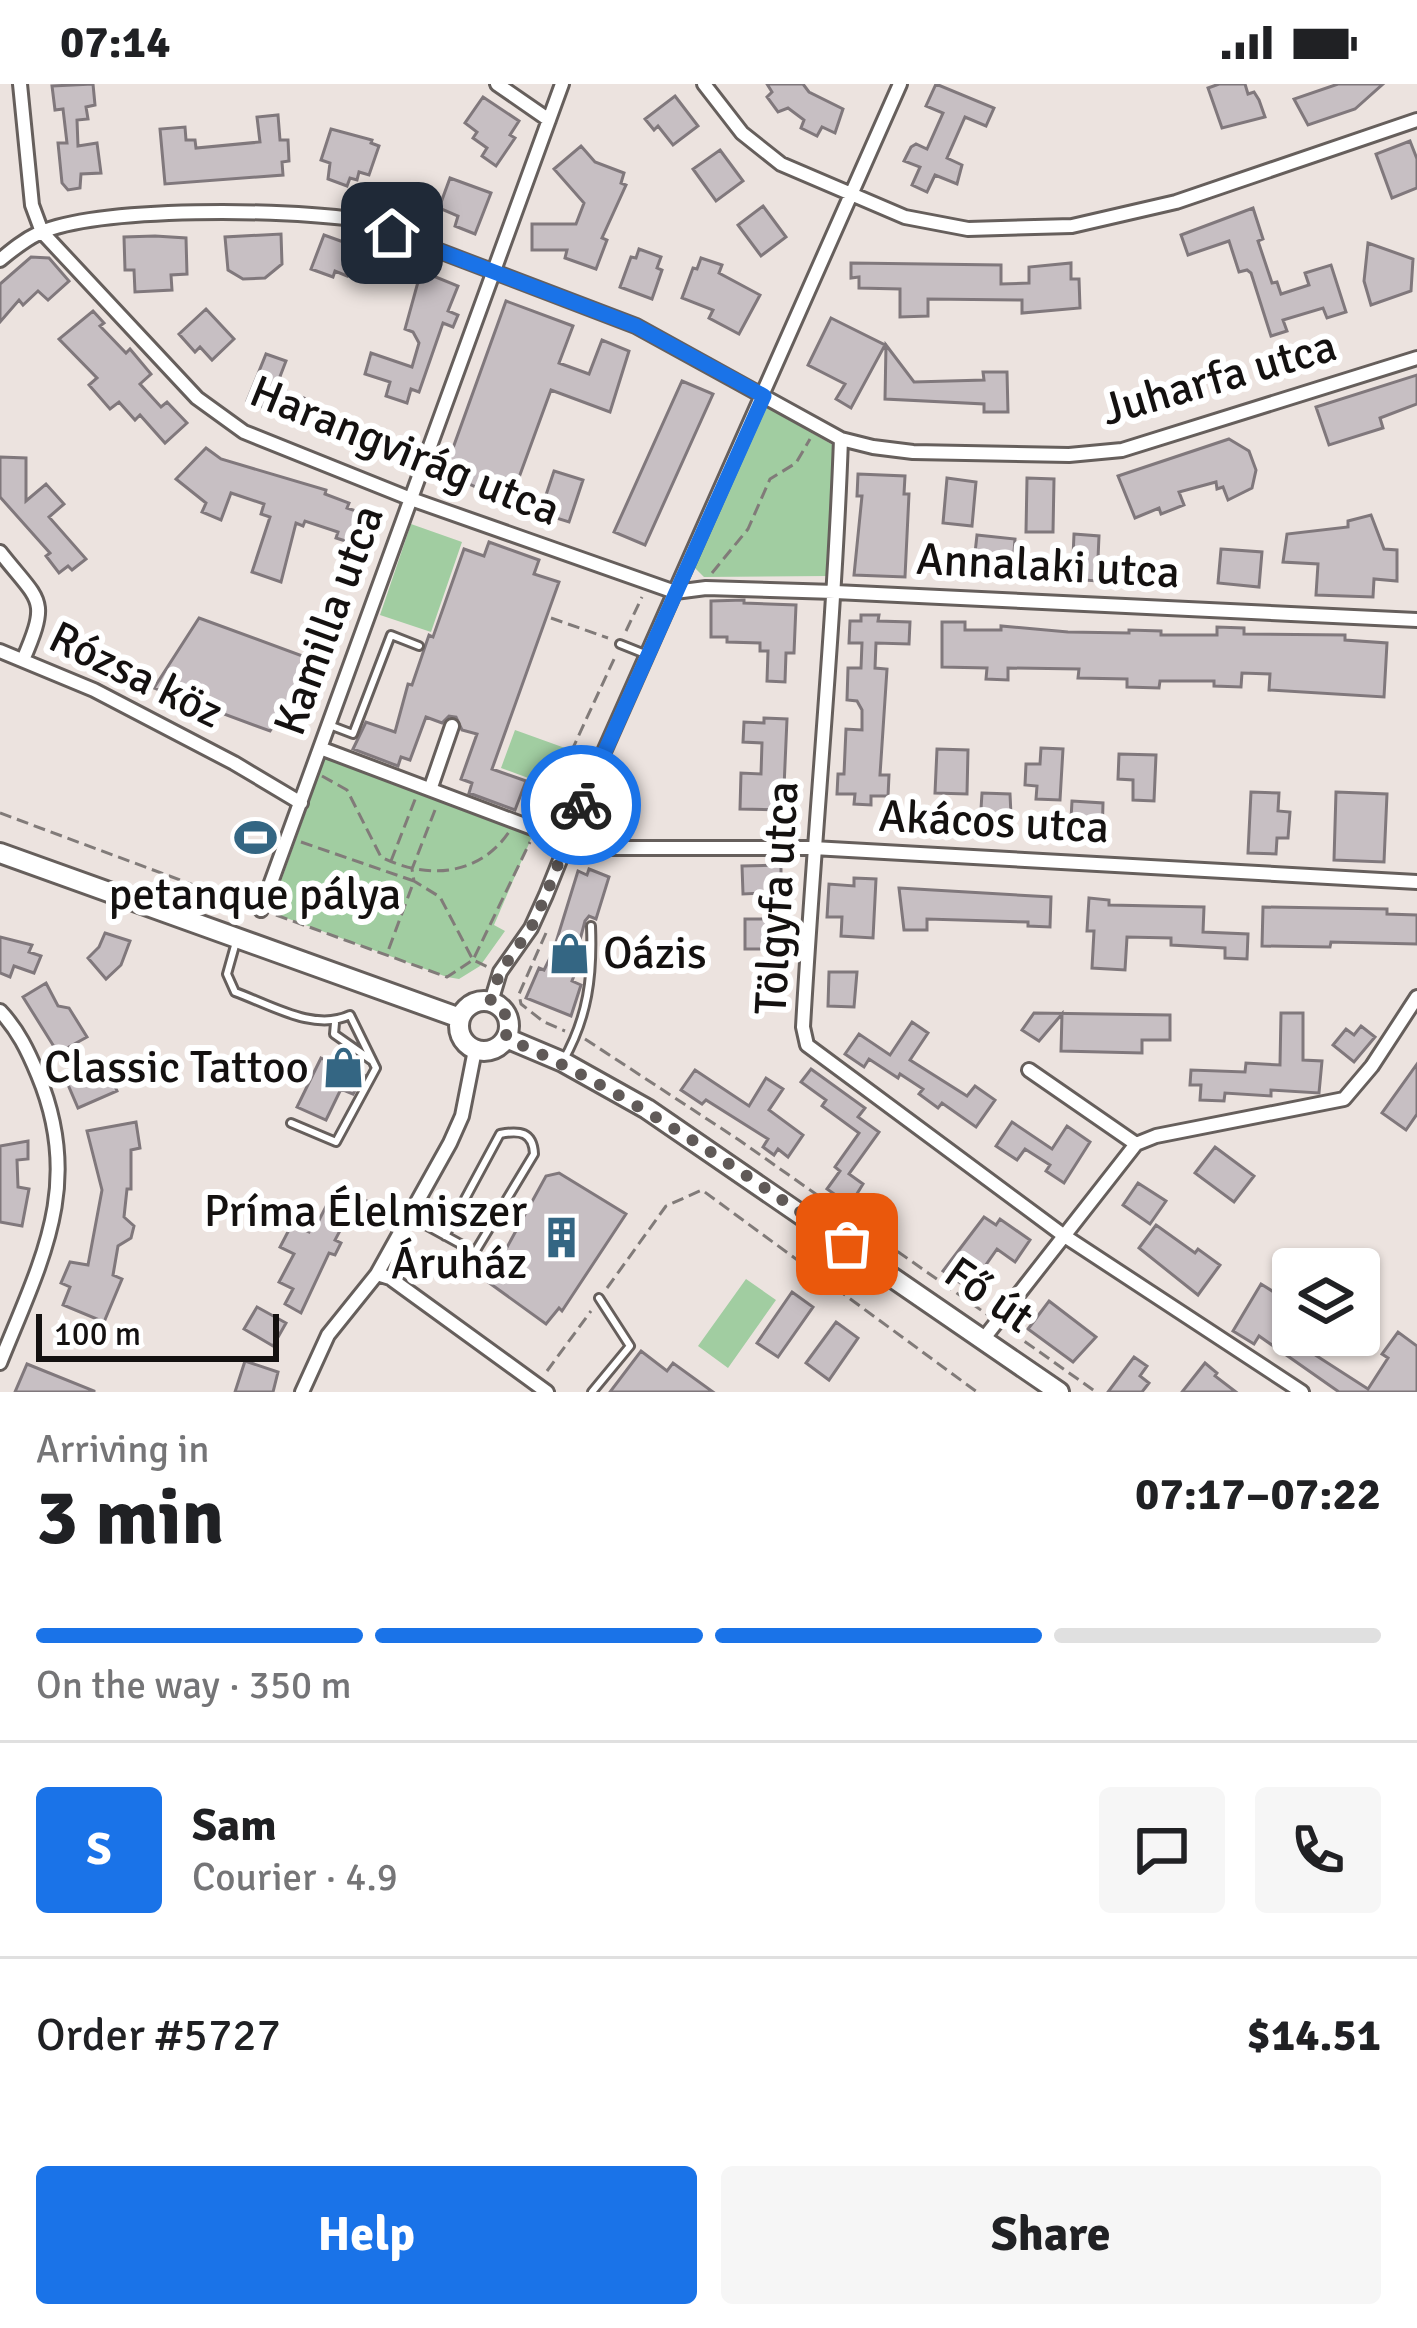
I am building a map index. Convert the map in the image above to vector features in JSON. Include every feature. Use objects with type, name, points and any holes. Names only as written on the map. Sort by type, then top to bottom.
[{"type":"main road","points":[[0,853],[460,1018]]},
{"type":"main road","points":[[490,1002],[507,1016],[506,1038],[490,1051],[475,1050],[463,1040],[460,1018],[469,1006],[490,1002]]},
{"type":"main road","name":"Fő út","points":[[506,1038],[563,1062],[647,1108],[991,1329],[1059,1392]]},
{"type":"street","points":[[0,260],[42,232],[32,205],[20,84]]},
{"type":"street","points":[[497,84],[549,120]]},
{"type":"street","name":"Kamilla utca","points":[[261,910],[562,84]]},
{"type":"street","points":[[704,84],[742,133],[781,164],[905,217],[968,229],[1072,226],[1176,202],[1417,120]]},
{"type":"street","points":[[490,1002],[500,972],[531,928],[646,655],[900,84]]},
{"type":"street","name":"Juharfa utca","points":[[42,232],[95,220],[312,213],[358,220],[636,326],[841,440],[913,452],[1069,455],[1122,450],[1417,358]]},
{"type":"street","name":"Harangvirág utca","points":[[42,232],[197,398],[244,432],[411,499],[675,592]]},
{"type":"street","name":"Tölgyfa utca","points":[[841,440],[835,592],[813,848],[803,1028],[807,1045],[1063,1235],[1302,1392]]},
{"type":"street","points":[[0,552],[37,598],[40,611],[23,660]]},
{"type":"street","name":"Annalaki utca","points":[[675,592],[706,588],[835,592],[1417,620]]},
{"type":"street","name":"Rózsa köz","points":[[0,651],[94,690],[301,803]]},
{"type":"street","points":[[431,788],[452,727]]},
{"type":"street","name":"Akácos utca","points":[[320,748],[567,841],[609,848],[813,848],[1417,882]]},
{"type":"street","points":[[991,1329],[1136,1144],[1156,1136],[1344,1100],[1417,997]]},
{"type":"street","points":[[0,1011],[14,1025],[46,1094],[60,1169],[48,1248],[0,1363]]},
{"type":"street","points":[[302,1392],[328,1335],[377,1274],[462,1116],[475,1050]]},
{"type":"street","points":[[1029,1070],[1136,1144]]},
{"type":"street","points":[[377,1274],[413,1293],[543,1388]]},
{"type":"lane","points":[[328,724],[352,734],[391,635],[419,646]]},
{"type":"lane","points":[[620,644],[646,655]]},
{"type":"lane","points":[[563,1062],[578,1035],[592,966],[591,926]]},
{"type":"lane","points":[[531,928],[546,933]]},
{"type":"lane","points":[[238,938],[227,974],[236,992],[315,1022],[335,1023],[350,1016],[376,1068],[336,1142],[291,1123]]},
{"type":"lane","points":[[335,1023],[334,1034],[372,1061]]},
{"type":"lane","points":[[408,1215],[445,1236],[475,1252],[534,1154],[526,1133],[500,1134],[445,1236]]},
{"type":"lane","points":[[592,1392],[630,1346],[599,1298]]},
{"type":"path","points":[[706,588],[720,560],[748,529],[770,479],[796,463],[816,426]]},
{"type":"path","points":[[0,812],[447,977],[473,960],[648,584]]},
{"type":"path","points":[[551,618],[620,644]]},
{"type":"path","points":[[312,770],[347,790],[381,857],[412,869],[447,871],[470,866],[491,855],[514,820]]},
{"type":"path","points":[[391,862],[431,788]]},
{"type":"path","points":[[387,954],[414,881],[412,869],[431,788]]},
{"type":"path","points":[[288,838],[414,881],[440,896],[473,960]]},
{"type":"path","points":[[524,982],[521,1004],[544,1022],[578,1035],[740,1140],[991,1329],[1096,1392]]},
{"type":"path","points":[[543,1388],[599,1298],[666,1206],[702,1190],[976,1392]]},
{"type":"green space","points":[[766,407],[833,445],[829,576],[704,577],[693,566]]},
{"type":"green space","points":[[411,524],[462,542],[431,632],[380,615]]},
{"type":"green space","points":[[515,730],[565,748],[537,809],[523,803],[531,779],[501,768]]},
{"type":"green space","points":[[326,755],[534,832],[494,925],[505,931],[480,966],[459,979],[447,977],[270,912]]},
{"type":"green space","points":[[746,1279],[776,1300],[728,1368],[698,1346]]},
{"type":"building","points":[[93,84],[95,105],[86,107],[88,119],[77,120],[78,146],[97,143],[101,173],[81,174],[80,188],[68,190],[62,183],[58,143],[67,143],[63,109],[55,110],[52,86]]},
{"type":"building","points":[[767,84],[803,84],[809,92],[843,109],[835,133],[822,127],[817,136],[801,128],[804,120],[788,108],[778,112],[767,97],[772,92]]},
{"type":"building","points":[[936,84],[994,108],[986,126],[965,117],[947,158],[962,165],[957,184],[935,175],[927,192],[912,185],[920,167],[904,161],[916,144],[927,149],[943,113],[926,106]]},
{"type":"building","points":[[1245,84],[1248,94],[1254,92],[1259,100],[1265,117],[1222,128],[1208,88]]},
{"type":"building","points":[[1338,84],[1383,84],[1355,109],[1308,125],[1294,99]]},
{"type":"building","points":[[675,96],[698,126],[673,145],[658,126],[654,130],[645,119]]},
{"type":"building","points":[[483,97],[519,121],[510,135],[515,138],[496,166],[482,156],[487,148],[473,138],[477,132],[465,123]]},
{"type":"building","points":[[278,115],[280,140],[288,140],[289,161],[282,162],[283,175],[165,184],[160,129],[185,127],[186,140],[195,140],[196,148],[260,142],[257,117]]},
{"type":"building","points":[[331,129],[379,146],[369,175],[359,172],[357,180],[350,178],[347,186],[328,179],[330,163],[321,160]]},
{"type":"building","points":[[1410,141],[1417,159],[1417,188],[1392,198],[1376,154]]},
{"type":"building","points":[[581,146],[595,162],[624,173],[621,183],[626,185],[602,238],[607,240],[596,269],[565,258],[567,250],[532,250],[532,224],[576,224],[584,203],[554,169]]},
{"type":"building","points":[[720,150],[743,181],[716,201],[693,169]]},
{"type":"building","points":[[450,178],[491,193],[475,234],[455,226],[458,216],[439,208]]},
{"type":"building","points":[[763,206],[786,237],[761,256],[738,225]]},
{"type":"building","points":[[1253,208],[1263,239],[1258,241],[1272,283],[1277,282],[1281,294],[1309,285],[1305,273],[1331,265],[1346,312],[1327,318],[1323,308],[1283,320],[1287,331],[1271,336],[1251,273],[1239,272],[1229,241],[1188,255],[1181,235]]},
{"type":"building","points":[[281,234],[282,264],[265,278],[243,279],[228,270],[225,237]]},
{"type":"building","points":[[324,235],[349,244],[347,251],[354,254],[347,276],[335,271],[333,277],[311,269]]},
{"type":"building","points":[[124,237],[186,238],[187,274],[171,275],[172,290],[135,292],[134,270],[125,270]]},
{"type":"building","points":[[1368,243],[1413,259],[1411,291],[1371,305],[1364,281]]},
{"type":"building","points":[[639,249],[661,257],[657,268],[662,270],[652,299],[620,287]]},
{"type":"building","points":[[31,257],[49,258],[69,281],[48,300],[38,291],[23,305],[19,300],[0,322],[0,284]]},
{"type":"building","points":[[701,258],[722,265],[719,273],[760,295],[739,334],[709,318],[713,310],[682,298]]},
{"type":"building","points":[[851,263],[1001,265],[1001,284],[1029,283],[1029,267],[1071,263],[1071,279],[1079,279],[1080,308],[1022,313],[1022,300],[928,299],[928,316],[900,317],[900,289],[859,288],[859,277],[851,278]]},
{"type":"building","points":[[421,271],[458,286],[448,311],[458,315],[453,327],[443,323],[419,392],[411,389],[407,403],[386,396],[390,382],[365,374],[371,353],[412,367],[419,343],[405,329]]},
{"type":"building","points":[[506,301],[573,326],[559,363],[589,374],[602,340],[629,351],[610,412],[551,390],[510,502],[444,473]]},
{"type":"building","points":[[206,309],[234,339],[212,360],[200,347],[195,352],[179,334]]},
{"type":"building","points":[[93,311],[104,323],[100,326],[126,353],[130,349],[151,374],[140,384],[161,407],[167,402],[187,423],[165,443],[140,415],[135,420],[119,402],[110,409],[89,385],[97,378],[59,339]]},
{"type":"building","points":[[831,318],[885,345],[851,408],[836,399],[845,384],[808,365]]},
{"type":"building","points":[[886,345],[914,382],[984,380],[983,372],[1007,372],[1008,412],[984,412],[984,404],[885,399]]},
{"type":"building","points":[[266,354],[286,361],[276,387],[304,398],[295,420],[247,401]]},
{"type":"building","points":[[1417,375],[1417,404],[1380,418],[1383,428],[1329,445],[1316,407]]},
{"type":"building","points":[[682,381],[713,394],[645,545],[614,532]]},
{"type":"building","points":[[1229,439],[1249,451],[1256,470],[1252,488],[1228,500],[1216,482],[1179,492],[1184,505],[1135,518],[1118,476]]},
{"type":"building","points":[[206,448],[221,459],[326,490],[325,494],[349,503],[347,508],[368,515],[358,545],[336,538],[338,532],[305,521],[303,526],[296,523],[281,582],[252,572],[270,517],[261,514],[264,504],[231,493],[221,520],[202,512],[206,503],[176,479]]},
{"type":"building","points":[[0,457],[26,458],[26,501],[46,484],[64,504],[49,517],[86,559],[72,570],[68,566],[59,573],[46,556],[50,553],[0,497]]},
{"type":"building","points":[[554,471],[583,480],[569,522],[540,513]]},
{"type":"building","points":[[858,474],[905,476],[904,494],[909,494],[905,577],[854,575],[862,496],[857,496]]},
{"type":"building","points":[[947,478],[976,482],[972,526],[943,523]]},
{"type":"building","points":[[1027,478],[1054,479],[1053,532],[1026,532]]},
{"type":"building","points":[[1371,515],[1384,549],[1397,550],[1397,581],[1374,579],[1373,597],[1316,595],[1318,564],[1283,562],[1287,534],[1348,527],[1348,521]]},
{"type":"building","points":[[1074,534],[1099,536],[1097,581],[1072,579]]},
{"type":"building","points":[[977,535],[1015,539],[1012,578],[986,576],[988,563],[974,562]]},
{"type":"building","points":[[489,542],[539,560],[534,574],[559,582],[492,769],[526,781],[515,810],[469,793],[472,783],[461,779],[477,734],[462,730],[456,717],[449,716],[442,723],[426,717],[410,760],[401,757],[398,766],[353,749],[366,722],[395,732],[408,684],[412,685],[429,635],[433,637],[464,549],[484,556]]},
{"type":"building","points":[[1221,549],[1262,552],[1259,587],[1218,583]]},
{"type":"building","points":[[711,601],[796,605],[794,653],[786,653],[785,682],[767,681],[768,651],[760,651],[760,643],[711,637]]},
{"type":"building","points":[[861,615],[910,622],[909,644],[876,643],[875,668],[887,669],[880,775],[889,775],[888,796],[871,796],[871,805],[854,804],[855,794],[837,794],[838,774],[844,774],[846,729],[862,730],[862,710],[857,701],[847,700],[848,668],[861,668],[862,643],[849,643],[850,621],[861,621]]},
{"type":"building","points":[[199,618],[316,661],[270,731],[154,688]]},
{"type":"building","points":[[942,622],[965,622],[965,630],[1001,630],[1001,626],[1217,635],[1217,627],[1244,628],[1244,634],[1345,635],[1345,640],[1387,643],[1384,697],[1269,690],[1270,674],[1242,673],[1241,687],[1214,686],[1214,681],[1160,681],[1159,688],[1127,687],[1127,679],[1078,678],[1079,669],[1008,668],[1008,680],[986,679],[987,668],[942,667]]},
{"type":"building","points":[[764,718],[787,719],[783,810],[740,809],[741,773],[761,774],[762,743],[743,742],[744,722],[764,723]]},
{"type":"building","points":[[1041,748],[1063,749],[1060,800],[1036,799],[1037,786],[1025,785],[1026,764],[1040,764]]},
{"type":"building","points":[[937,749],[968,750],[967,794],[935,793]]},
{"type":"building","points":[[1119,754],[1156,755],[1154,801],[1133,800],[1133,780],[1118,779]]},
{"type":"building","points":[[1251,792],[1279,793],[1278,811],[1290,812],[1288,838],[1277,838],[1276,854],[1248,853]]},
{"type":"building","points":[[1336,792],[1387,794],[1384,862],[1334,860]]},
{"type":"building","points":[[982,793],[1010,794],[1012,836],[984,835]]},
{"type":"building","points":[[1072,801],[1103,803],[1102,840],[1070,838]]},
{"type":"building","points":[[781,865],[781,892],[743,894],[742,866]]},
{"type":"building","points":[[589,869],[609,877],[596,919],[589,916],[585,921],[577,951],[583,953],[572,981],[581,985],[571,1016],[526,998],[539,968],[544,970],[553,952],[578,871],[587,875]]},
{"type":"building","points":[[854,878],[876,879],[873,938],[841,936],[842,917],[827,917],[829,884],[854,886]]},
{"type":"building","points":[[899,888],[1051,897],[1050,927],[927,919],[927,930],[904,930]]},
{"type":"building","points":[[1089,898],[1109,900],[1109,905],[1204,907],[1203,932],[1248,934],[1247,959],[1225,958],[1225,948],[1171,945],[1171,938],[1127,937],[1125,970],[1092,968]]},
{"type":"building","points":[[1263,907],[1387,909],[1387,914],[1417,915],[1417,944],[1262,946]]},
{"type":"building","points":[[745,919],[778,919],[778,949],[745,949]]},
{"type":"building","points":[[105,933],[130,941],[121,965],[106,979],[88,958]]},
{"type":"building","points":[[0,937],[32,945],[29,952],[41,956],[34,973],[14,966],[10,977],[0,973]]},
{"type":"building","points":[[829,972],[857,972],[854,1007],[828,1006]]},
{"type":"building","points":[[46,983],[58,1006],[69,1008],[87,1037],[58,1053],[23,997]]},
{"type":"building","points":[[1034,1013],[1170,1015],[1170,1040],[1142,1040],[1142,1053],[1061,1051],[1062,1014],[1039,1041],[1022,1030]]},
{"type":"building","points":[[1281,1013],[1303,1013],[1303,1060],[1322,1061],[1319,1093],[1271,1090],[1271,1096],[1225,1093],[1224,1101],[1200,1100],[1201,1085],[1190,1085],[1191,1070],[1245,1072],[1246,1063],[1280,1065]]},
{"type":"building","points":[[912,1022],[928,1033],[910,1060],[967,1096],[975,1086],[995,1100],[976,1127],[942,1103],[938,1108],[919,1094],[923,1089],[900,1074],[898,1078],[869,1059],[864,1067],[845,1054],[859,1034],[890,1055]]},
{"type":"building","points":[[1361,1026],[1375,1037],[1354,1062],[1333,1045],[1346,1029],[1354,1035]]},
{"type":"building","points":[[321,1058],[332,1063],[335,1058],[364,1075],[353,1094],[341,1089],[326,1120],[297,1107]]},
{"type":"building","points":[[105,1063],[117,1091],[78,1108],[66,1080]]},
{"type":"building","points":[[1417,1064],[1417,1114],[1406,1130],[1382,1113]]},
{"type":"building","points":[[811,1069],[865,1108],[858,1117],[879,1132],[849,1174],[863,1184],[850,1205],[827,1189],[840,1171],[835,1167],[859,1133],[822,1106],[826,1100],[801,1082]]},
{"type":"building","points":[[695,1070],[749,1106],[766,1078],[783,1089],[769,1110],[803,1135],[788,1157],[778,1149],[774,1155],[763,1147],[768,1139],[681,1090]]},
{"type":"building","points":[[136,1122],[140,1148],[131,1150],[131,1189],[127,1189],[124,1217],[134,1226],[131,1238],[118,1246],[113,1275],[122,1279],[104,1322],[63,1305],[70,1287],[61,1283],[70,1262],[88,1265],[102,1190],[87,1131]]},
{"type":"building","points":[[1012,1122],[1052,1149],[1067,1126],[1090,1142],[1064,1183],[1046,1171],[1050,1165],[1025,1149],[1017,1160],[996,1146]]},
{"type":"building","points":[[28,1141],[28,1159],[17,1160],[18,1187],[29,1189],[22,1226],[0,1222],[0,1146]]},
{"type":"building","points":[[1215,1147],[1254,1176],[1234,1202],[1195,1173]]},
{"type":"building","name":"Príma Élelmiszer Áruház","points":[[559,1173],[626,1214],[562,1311],[559,1308],[546,1324],[488,1282],[546,1176]]},
{"type":"building","points":[[1138,1183],[1166,1201],[1150,1224],[1123,1205]]},
{"type":"building","points":[[337,1185],[369,1202],[361,1217],[350,1212],[335,1240],[341,1243],[335,1255],[329,1253],[301,1313],[285,1304],[293,1289],[279,1282],[294,1254],[280,1247],[292,1224],[309,1232],[312,1224],[316,1226]]},
{"type":"building","points":[[984,1217],[996,1225],[1000,1219],[1030,1240],[1015,1262],[997,1249],[969,1289],[943,1271]]},
{"type":"building","points":[[1156,1225],[1220,1265],[1198,1295],[1139,1248]]},
{"type":"building","points":[[1261,1284],[1272,1291],[1272,1345],[1259,1336],[1254,1344],[1233,1331]]},
{"type":"building","points":[[792,1292],[813,1307],[778,1357],[757,1343]]},
{"type":"building","points":[[1049,1301],[1096,1337],[1073,1362],[1028,1329]]},
{"type":"building","points":[[257,1307],[286,1323],[273,1346],[244,1329]]},
{"type":"building","points":[[836,1322],[858,1338],[829,1380],[806,1363]]},
{"type":"building","points":[[1398,1332],[1417,1346],[1417,1392],[1339,1392],[1288,1356],[1317,1356],[1368,1389],[1388,1358],[1382,1354]]},
{"type":"building","points":[[641,1351],[667,1371],[673,1363],[713,1392],[610,1392]]},
{"type":"building","points":[[1134,1357],[1147,1366],[1140,1376],[1149,1383],[1142,1392],[1108,1392]]},
{"type":"building","points":[[245,1361],[278,1372],[273,1392],[235,1392]]},
{"type":"building","points":[[1205,1363],[1215,1376],[1236,1392],[1182,1392]]},
{"type":"building","points":[[27,1364],[94,1391],[94,1392],[15,1392]]},
{"type":"way so far","points":[[581,805],[531,928],[500,972],[490,1002],[507,1016],[506,1038],[563,1062],[647,1108],[847,1244]]},
{"type":"place","name":"petanque pálya","points":[[255,838]]},
{"type":"place","name":"Oázis","points":[[569,953]]},
{"type":"place","name":"Classic Tattoo","points":[[343,1067]]},
{"type":"place","name":"Príma Élelmiszer Áruház","points":[[561,1237]]},
{"type":"route","points":[[392,233],[636,326],[764,396],[581,805]]}]
